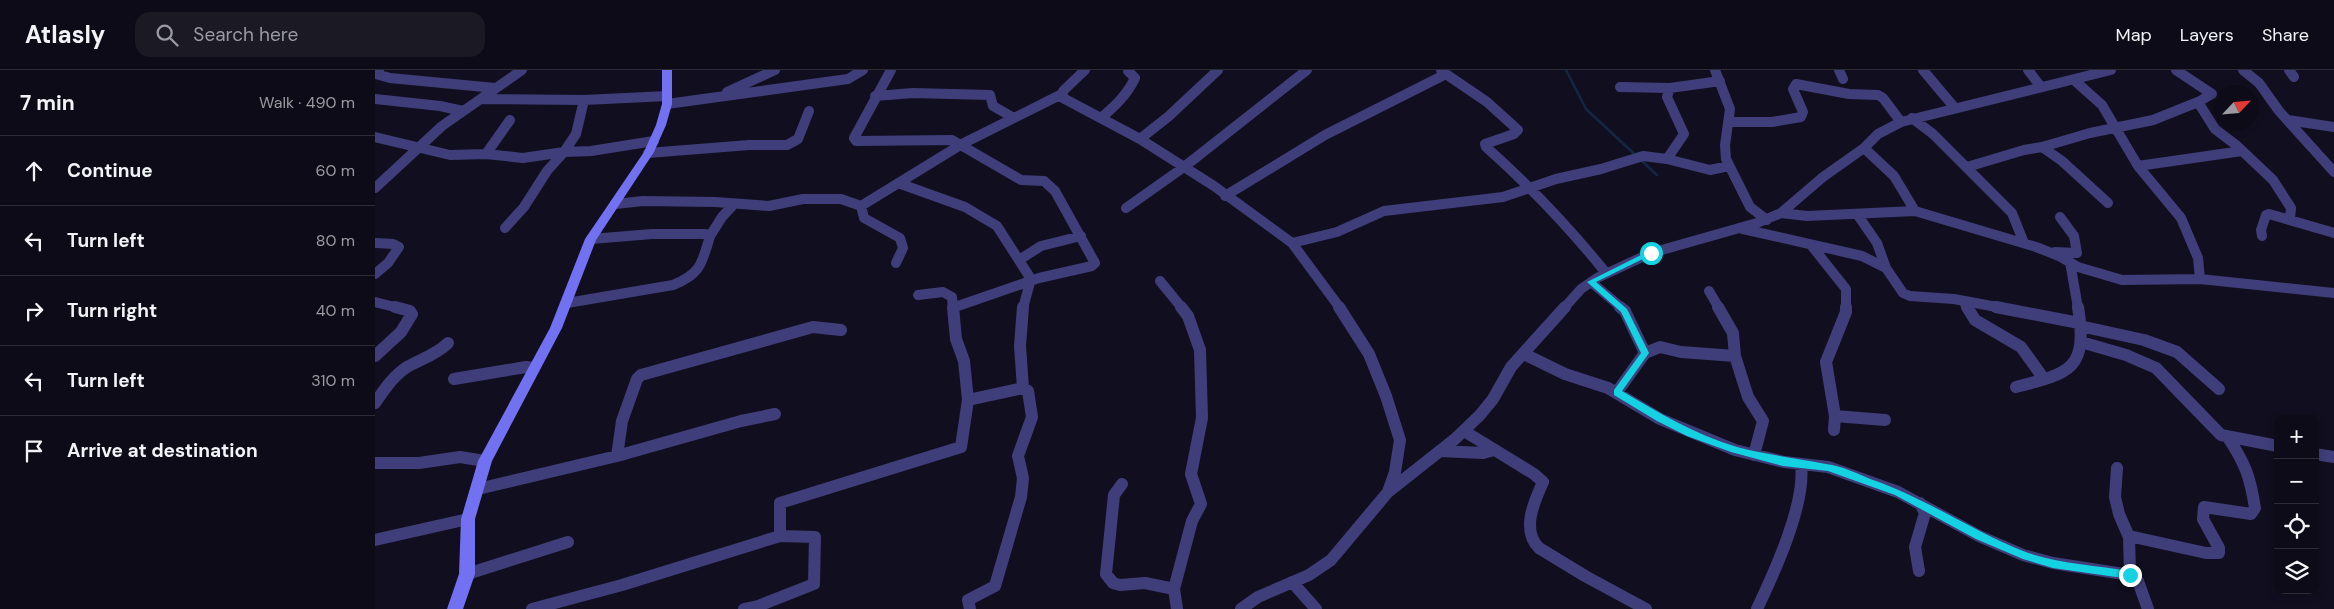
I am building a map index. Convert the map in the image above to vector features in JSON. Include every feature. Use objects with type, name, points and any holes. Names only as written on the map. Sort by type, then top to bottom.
[{"type":"street","points":[[379,70],[376,74],[390,78],[495,88]]},
{"type":"street","points":[[375,188],[442,126],[522,70]]},
{"type":"street","points":[[455,609],[467,574],[468,519],[479,489],[485,461],[567,303],[577,270],[591,238],[632,180],[654,141],[667,100],[667,70]]},
{"type":"street","points":[[748,70],[751,82]]},
{"type":"street","points":[[715,98],[775,70]]},
{"type":"street","points":[[481,99],[667,100],[715,98],[848,79],[863,70]]},
{"type":"street","points":[[891,70],[875,96],[854,138],[856,141],[952,140],[962,144],[981,158],[1021,180],[1044,181],[1055,191],[1095,263],[1092,266],[1031,279],[1017,286],[955,307]]},
{"type":"street","points":[[861,206],[962,144],[1062,94],[1071,82],[1085,70]]},
{"type":"street","points":[[1140,138],[1169,116],[1218,70]]},
{"type":"street","points":[[1125,208],[1184,167],[1307,70]]},
{"type":"street","points":[[1715,70],[1729,103],[1729,122],[1725,152],[1729,166],[1751,207],[1762,222]]},
{"type":"street","points":[[1923,70],[1954,107]]},
{"type":"street","points":[[2028,70],[2041,87]]},
{"type":"street","points":[[1241,609],[1258,598],[1309,575],[1331,560],[1387,492],[1464,431],[1493,399],[1511,367],[1581,289],[1591,282],[1606,273],[1651,253],[1762,222],[1781,213],[1823,177],[1864,148],[1878,134],[1906,120],[2111,70]]},
{"type":"street","points":[[1967,167],[2114,127],[2153,120],[2198,102],[2211,94],[2176,70]]},
{"type":"street","points":[[2243,70],[2259,83],[2288,120],[2334,172]]},
{"type":"street","points":[[1101,118],[1121,100],[1133,84],[1135,78],[1128,71]]},
{"type":"street","points":[[1225,196],[1325,135],[1443,72],[1487,102],[1518,130],[1514,134],[1485,144],[1486,147],[1531,188],[1573,232],[1606,273]]},
{"type":"street","points":[[2074,80],[2102,105],[2114,127],[2125,141],[2138,166],[2181,218],[2198,258],[2200,279]]},
{"type":"street","points":[[1619,87],[1670,88],[1720,81]]},
{"type":"street","points":[[1729,122],[1772,122],[1801,117],[1803,112],[1793,89],[1796,84],[1849,94],[1878,95],[1906,120],[1933,134],[1967,167],[2012,213],[2024,243]]},
{"type":"street","points":[[1667,159],[1684,134],[1667,97],[1670,88]]},
{"type":"street","points":[[875,96],[913,93],[990,95],[993,106],[1014,118]]},
{"type":"street","points":[[1062,94],[1069,102],[1140,138],[1214,186],[1225,196],[1292,243],[1340,308],[1369,354],[1386,396],[1400,440],[1395,472],[1387,492]]},
{"type":"street","points":[[375,99],[440,106],[463,111]]},
{"type":"street","points":[[505,228],[524,207],[547,171],[564,152],[576,134],[584,100]]},
{"type":"street","points":[[2198,102],[2215,128],[2273,180],[2291,208],[2290,218]]},
{"type":"street","points":[[648,153],[749,145],[787,145],[798,139],[809,111]]},
{"type":"street","points":[[486,154],[510,120]]},
{"type":"street","points":[[2288,120],[2334,127]]},
{"type":"street","points":[[375,137],[450,155],[486,154],[523,158],[564,152],[591,151],[654,141]]},
{"type":"street","points":[[375,148],[385,140]]},
{"type":"street","points":[[2042,147],[2062,161],[2108,203]]},
{"type":"street","points":[[1864,148],[1888,168],[1904,187],[1915,211]]},
{"type":"street","points":[[2138,166],[2242,152]]},
{"type":"street","points":[[1292,243],[1337,232],[1384,211],[1503,197],[1639,157],[1667,159],[1710,170],[1729,166]]},
{"type":"street","points":[[898,183],[965,206],[997,226],[1031,279]]},
{"type":"street","points":[[615,204],[643,200],[769,206],[803,199],[841,199],[861,206]]},
{"type":"street","points":[[567,303],[673,285],[689,280],[697,274],[710,236],[721,217],[734,204]]},
{"type":"street","points":[[861,206],[864,218],[900,238],[903,248],[897,263]]},
{"type":"street","points":[[1781,213],[1807,216],[1915,211],[2024,243],[2051,252],[2091,273],[2122,280],[2200,279],[2334,293]]},
{"type":"street","points":[[1857,214],[1877,243],[1886,268],[1903,293],[1920,298],[1954,299],[2080,324],[2144,340],[2177,352],[2219,389]]},
{"type":"street","points":[[2261,236],[2266,215],[2290,218],[2334,233]]},
{"type":"street","points":[[2051,252],[2077,253],[2074,236],[2060,216]]},
{"type":"street","points":[[1739,228],[1862,256],[1886,268]]},
{"type":"street","points":[[591,238],[652,234],[710,236]]},
{"type":"street","points":[[1019,260],[1030,251],[1041,246],[1081,236]]},
{"type":"street","points":[[375,243],[393,244],[399,247],[388,263],[375,274]]},
{"type":"street","points":[[1811,244],[1846,289],[1846,312],[1826,362],[1835,416],[1834,430]]},
{"type":"street","points":[[2017,386],[2043,380],[2074,364],[2080,353],[2080,324],[2070,262]]},
{"type":"street","points":[[1023,388],[1019,353],[1023,300],[1031,279]]},
{"type":"street","points":[[1160,281],[1188,316],[1200,350],[1202,418],[1191,474],[1201,504],[1192,522],[1174,589],[1177,609]]},
{"type":"street","points":[[1591,282],[1625,311],[1645,353]]},
{"type":"street","points":[[1709,291],[1733,333],[1735,356],[1748,397],[1763,421],[1753,455]]},
{"type":"street","points":[[780,536],[780,503],[961,447],[968,400],[964,361],[956,340],[955,307],[952,297],[943,292],[918,295]]},
{"type":"street","points":[[1963,301],[1975,320],[2021,347],[2043,380]]},
{"type":"street","points":[[375,302],[410,311],[412,314],[409,323],[400,334],[375,356]]},
{"type":"street","points":[[617,456],[621,421],[637,379],[641,375],[671,365],[813,327],[841,330]]},
{"type":"street","points":[[2081,342],[2125,355],[2156,368],[2196,407],[2207,423],[2221,435],[2274,445]]},
{"type":"street","points":[[375,402],[393,379],[403,370],[433,355],[443,349],[448,343]]},
{"type":"street","points":[[1617,392],[1645,353],[1654,348],[1660,347],[1689,353],[1735,356]]},
{"type":"street","points":[[1524,354],[1565,374],[1617,392],[1660,419],[1690,433],[1753,455],[1801,465],[1828,468],[1898,492],[1979,536],[2023,555],[2053,563],[2130,575],[2138,581],[2148,609]]},
{"type":"street","points":[[454,379],[527,367],[534,368]]},
{"type":"street","points":[[968,400],[1003,394],[1023,388],[1028,391],[1032,417],[1018,456],[1023,478],[1021,497],[995,586],[968,600],[970,609]]},
{"type":"street","points":[[479,489],[617,456],[741,421],[775,414]]},
{"type":"street","points":[[1835,416],[1885,420]]},
{"type":"street","points":[[1464,431],[1534,474],[1543,482],[1536,496],[1531,515],[1531,536],[1535,546],[1581,574],[1646,609]]},
{"type":"street","points":[[2129,536],[2206,553],[2219,552],[2219,548],[2203,519],[2204,508],[2251,514],[2255,508],[2250,477],[2243,460],[2227,436]]},
{"type":"street","points":[[1440,451],[1473,454],[1494,450]]},
{"type":"street","points":[[2319,455],[2334,457]]},
{"type":"street","points":[[375,463],[419,463],[450,458],[474,457],[485,461]]},
{"type":"street","points":[[1757,609],[1775,569],[1798,498],[1804,476],[1801,465]]},
{"type":"street","points":[[2117,468],[2114,479],[2114,498],[2129,536],[2132,552],[2130,575]]},
{"type":"street","points":[[1122,484],[1114,495],[1106,574],[1113,583],[1120,585],[1145,583],[1174,589]]},
{"type":"street","points":[[1919,502],[1925,511],[1925,521],[1915,544],[1919,571]]},
{"type":"street","points":[[375,540],[468,519]]},
{"type":"street","points":[[533,609],[622,585],[780,536],[815,537],[814,584],[758,606],[744,609]]},
{"type":"street","points":[[467,574],[568,542]]},
{"type":"street","points":[[1292,582],[1316,609]]},
{"type":"waterway","points":[[1566,70],[1586,109],[1657,175]]},
{"type":"route","points":[[1651,253],[1591,282],[1625,311],[1645,353],[1617,392],[1660,419],[1735,450],[1783,462],[1796,462],[1801,465],[1809,464],[1828,468],[1898,492],[1979,536],[2023,555],[2053,563],[2130,575]]}]
